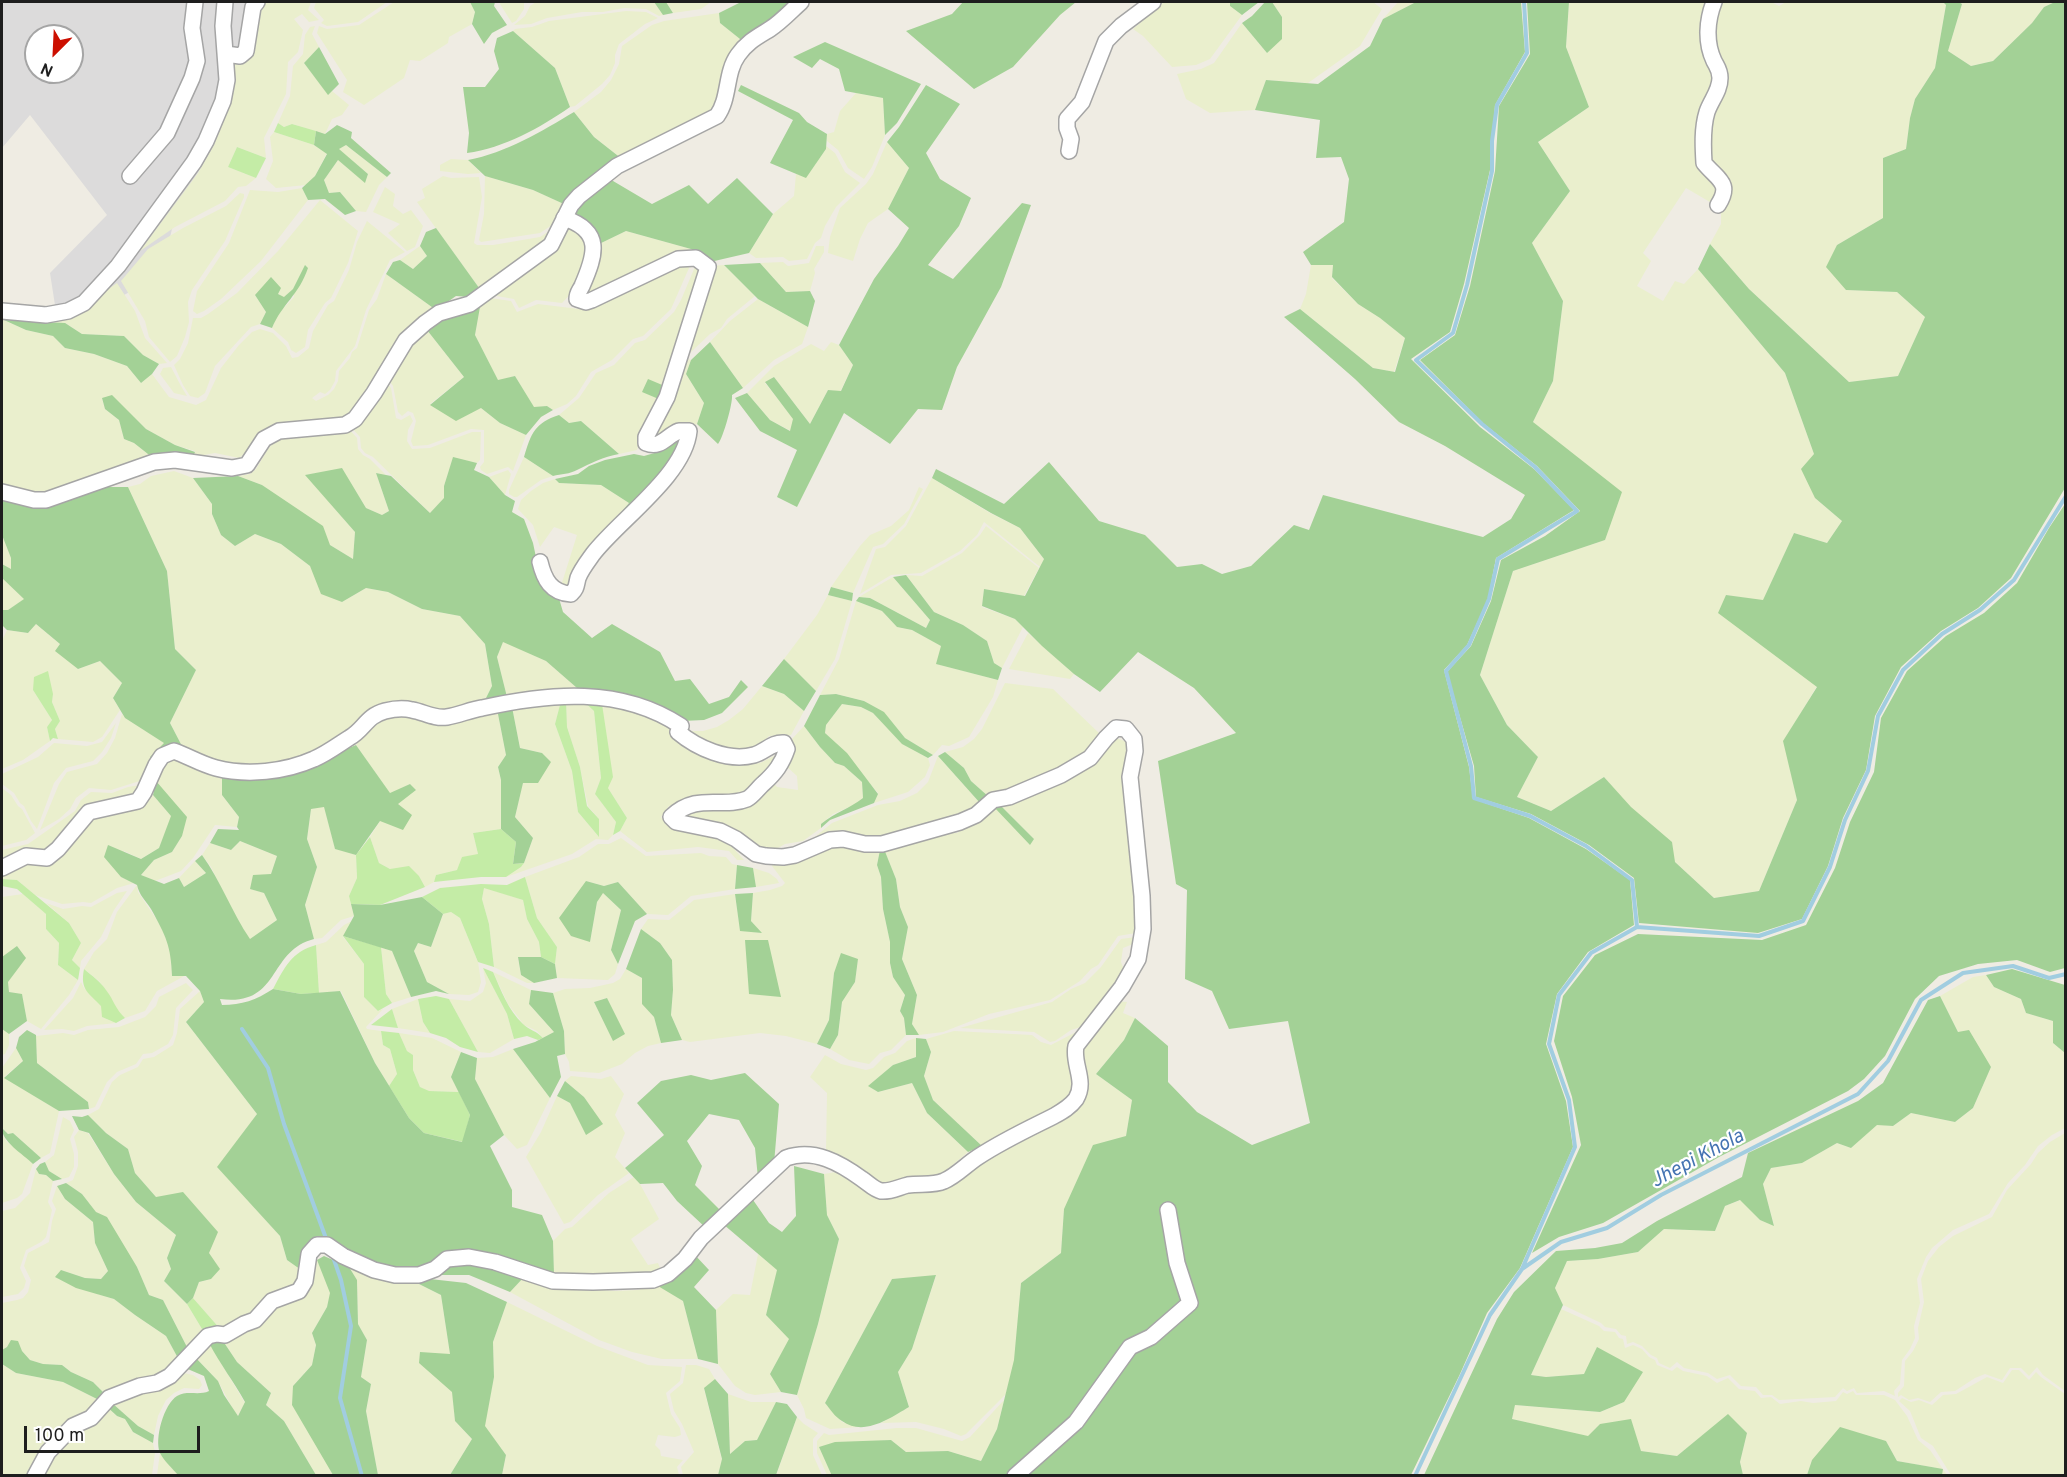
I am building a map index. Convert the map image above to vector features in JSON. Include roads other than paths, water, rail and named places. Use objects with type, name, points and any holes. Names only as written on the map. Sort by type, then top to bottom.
[{"type":"street","points":[[130,176],[167,134],[192,78],[197,61],[192,28],[195,2]]},
{"type":"street","points":[[2,311],[46,315],[68,310],[84,303],[118,266],[194,162],[206,141],[223,101],[227,80],[223,26],[225,2]]},
{"type":"street","points":[[226,54],[240,56],[246,51],[253,7],[257,2]]},
{"type":"street","points":[[2,492],[34,500],[46,500],[154,462],[175,460],[232,468],[247,465],[264,439],[279,431],[345,424],[355,419],[406,340],[439,313],[470,304],[551,245],[564,218],[579,196],[617,166],[717,116],[723,107],[731,68],[737,56],[752,39],[770,29],[801,2]]},
{"type":"street","points":[[1069,151],[1071,139],[1067,128],[1068,119],[1082,102],[1106,41],[1121,26],[1153,2]]},
{"type":"street","points":[[1714,2],[1708,25],[1708,42],[1714,62],[1719,68],[1720,78],[1719,90],[1707,112],[1703,152],[1704,163],[1723,181],[1725,188],[1718,205]]},
{"type":"street","points":[[540,562],[546,581],[562,593],[571,594],[577,588],[581,572],[595,552],[639,508],[668,475],[679,458],[689,431],[679,431],[661,444],[652,446],[646,443],[646,437],[667,396],[708,267],[696,258],[678,258],[592,300],[580,302],[577,295],[588,269],[593,252],[593,241],[588,231],[564,218]]},
{"type":"street","points":[[2,868],[26,856],[47,858],[58,849],[89,812],[138,801],[162,756],[174,751],[214,768],[232,771],[260,772],[288,768],[315,759],[355,735],[373,716],[386,711],[405,709],[436,718],[545,696],[574,695],[604,698],[653,711],[681,726],[678,732],[686,739],[713,752],[728,756],[753,755],[777,743],[784,743],[787,749],[776,773],[750,798],[741,801],[708,801],[678,810],[671,817],[676,822],[720,831],[736,839],[756,854],[766,856],[795,855],[831,840],[843,839],[865,844],[882,843],[950,825],[976,815],[993,800],[1026,791],[1075,767],[1090,758],[1116,728],[1126,729],[1134,738],[1135,751],[1130,777],[1142,896],[1143,929],[1138,959],[1122,987],[1076,1046],[1074,1055],[1080,1073],[1080,1089],[1076,1099],[1066,1110],[1008,1138],[944,1181],[934,1184],[920,1183],[889,1191],[879,1191],[844,1166],[828,1158],[798,1154],[786,1158],[701,1238],[685,1259],[668,1274],[653,1280],[553,1281],[495,1262],[469,1257],[447,1259],[435,1269],[419,1275],[395,1275],[374,1270],[343,1256],[327,1245],[317,1245],[309,1254],[305,1281],[299,1291],[272,1301],[255,1320],[225,1335],[208,1336],[170,1376],[157,1383],[140,1386],[109,1398],[91,1418],[73,1426],[48,1452],[35,1476]]},
{"type":"street","points":[[1015,1476],[1076,1422],[1130,1347],[1150,1337],[1190,1303],[1177,1263],[1168,1210]]},
{"type":"waterway","points":[[1524,2],[1527,53],[1497,105],[1492,141],[1492,171],[1467,285],[1453,333],[1416,360],[1482,424],[1535,467],[1577,511],[1498,559],[1489,599],[1469,645],[1446,671],[1471,766],[1474,798],[1530,816],[1586,846],[1632,880],[1637,927]]},
{"type":"waterway","points":[[1522,1269],[1575,1147],[1569,1100],[1549,1044],[1559,995],[1591,953],[1637,927],[1759,936],[1803,921],[1830,867],[1845,820],[1868,771],[1878,716],[1903,670],[1942,634],[1980,610],[2014,580],[2066,496]]},
{"type":"waterway","name":"Jhepi Khola","points":[[1415,1476],[1490,1315],[1522,1269],[1561,1242],[1607,1228],[1661,1195],[1858,1094],[1888,1061],[1921,1000],[1963,973],[2013,966],[2049,978],[2066,974]]},
{"type":"waterway","points":[[242,1029],[268,1068],[284,1124],[327,1241]]},
{"type":"waterway","points":[[332,1254],[341,1280],[351,1326],[340,1398],[362,1476]]}]
